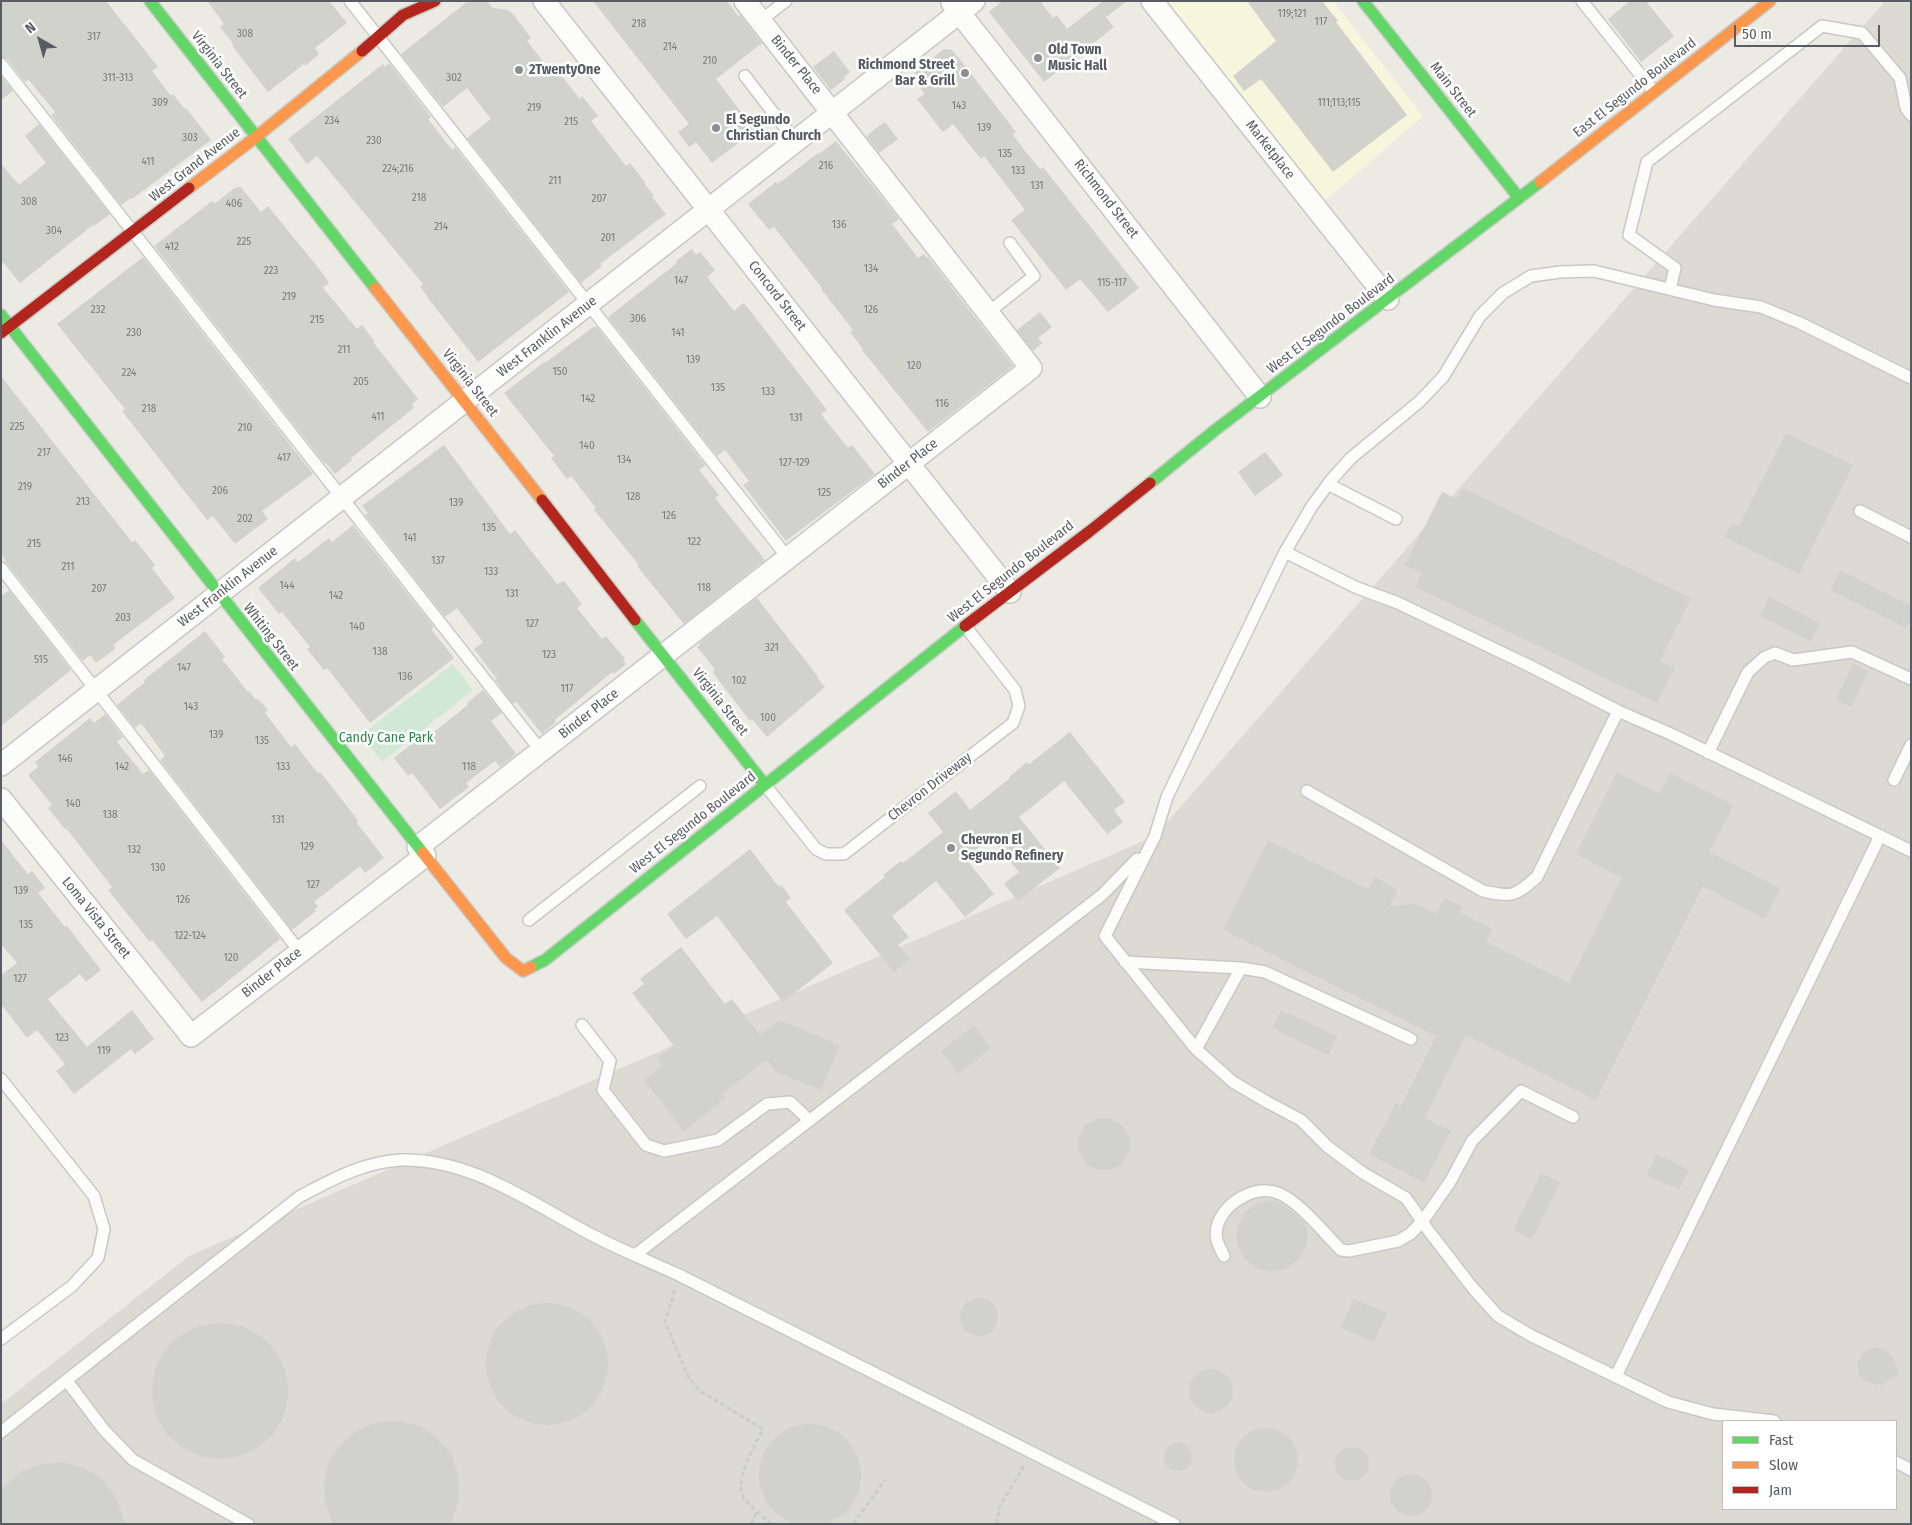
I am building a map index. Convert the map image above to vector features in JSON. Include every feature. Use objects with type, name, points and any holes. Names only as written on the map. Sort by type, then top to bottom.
[{"type":"street","name":"Virginia Street","points":[[150,1],[765,784]]},
{"type":"street","name":"West Grand Avenue","points":[[403,15],[409,1]]},
{"type":"street","name":"West Grand Avenue","points":[[6,330],[256,137],[403,15],[434,1]]},
{"type":"street","name":"Concord Street","points":[[544,1],[1010,592]]},
{"type":"street","name":"Binder Place","points":[[191,1036],[300,952],[541,751],[1031,368],[745,1]]},
{"type":"street","name":"Marketplace","points":[[1152,1],[1388,299]]},
{"type":"street","name":"Main Street","points":[[1363,1],[1519,198]]},
{"type":"street","name":"East El Segundo Boulevard","points":[[1519,198],[1770,1]]},
{"type":"street","name":"West Franklin Avenue","points":[[1,766],[833,112],[962,5]]},
{"type":"street","name":"Richmond Street","points":[[962,5],[1260,397]]},
{"type":"street","name":"West El Segundo Boulevard","points":[[524,971],[545,960],[965,626],[1519,198]]},
{"type":"street","name":"Whiting Street","points":[[1,315],[6,330],[506,958],[524,971]]},
{"type":"street","name":"Loma Vista Street","points":[[1,799],[191,1036]]},
{"type":"lane","points":[[350,1],[587,305],[788,558]]},
{"type":"lane","points":[[760,21],[786,1]]},
{"type":"lane","points":[[1582,1],[1654,92]]},
{"type":"lane","points":[[1670,289],[1675,268],[1629,235],[1647,162],[1822,26],[1862,33],[1900,78],[1906,108],[1911,115]]},
{"type":"lane","points":[[1,64],[541,751]]},
{"type":"lane","points":[[745,76],[795,141]]},
{"type":"lane","points":[[988,312],[1034,276],[1010,243]]},
{"type":"lane","points":[[1765,1420],[1713,1414],[1668,1402],[1530,1335],[1498,1316],[1422,1222],[1406,1198],[1363,1173],[1335,1153],[1301,1120],[1233,1082],[1196,1050],[1105,936],[1155,836],[1167,797],[1286,552],[1312,506],[1350,458],[1419,402],[1443,377],[1480,316],[1503,293],[1531,276],[1560,272],[1594,271],[1714,300],[1761,307],[1911,378]]},
{"type":"lane","points":[[1328,484],[1396,519]]},
{"type":"lane","points":[[1860,511],[1911,536]]},
{"type":"lane","points":[[1286,552],[1354,587],[1398,603],[1911,851]]},
{"type":"lane","points":[[1,568],[98,690],[300,952]]},
{"type":"lane","name":"Chevron Driveway","points":[[765,784],[816,849],[826,854],[844,854],[1013,723],[1019,706],[1015,690],[965,626]]},
{"type":"lane","points":[[1708,753],[1748,672],[1765,657],[1775,653],[1793,660],[1852,652],[1911,679]]},
{"type":"lane","points":[[1307,791],[1483,891],[1505,895],[1520,892],[1537,877],[1618,711]]},
{"type":"lane","points":[[1894,780],[1911,745]]},
{"type":"lane","points":[[529,920],[700,786]]},
{"type":"lane","points":[[635,1255],[1102,895],[1132,866],[1155,836]]},
{"type":"lane","points":[[1616,1376],[1880,836]]},
{"type":"lane","points":[[1125,962],[1241,968],[1265,972],[1411,1039]]},
{"type":"lane","points":[[1196,1050],[1241,968]]},
{"type":"lane","points":[[582,1026],[610,1061],[603,1090],[646,1145],[664,1151],[718,1140],[767,1104],[790,1102],[809,1120]]},
{"type":"lane","points":[[1,1079],[94,1196],[104,1229],[98,1258],[72,1286],[1,1339]]},
{"type":"lane","points":[[1224,1256],[1216,1240],[1217,1226],[1225,1211],[1248,1194],[1263,1190],[1278,1193],[1296,1204],[1341,1250],[1349,1251],[1398,1241],[1410,1234],[1422,1222],[1450,1182],[1472,1140],[1521,1091],[1572,1117]]},
{"type":"lane","points":[[1,1432],[299,1198],[338,1176],[370,1165],[401,1160],[466,1170],[508,1188],[596,1237],[679,1275],[1174,1524]]},
{"type":"lane","points":[[66,1381],[104,1430],[133,1460],[248,1524]]},
{"type":"lane","points":[[1897,1463],[1911,1470]]},
{"type":"path","points":[[679,1275],[665,1322],[689,1378],[700,1392],[763,1429],[741,1478],[742,1495],[772,1524]]},
{"type":"path","points":[[997,1524],[999,1508],[1032,1452]]},
{"type":"path","points":[[853,1524],[885,1480]]},
{"type":"path","points":[[751,1524],[758,1512]]},
{"type":"shaded area","points":[[1163,1],[1333,1],[1423,116],[1320,205]]},
{"type":"shaded area","points":[[1885,1],[1911,1],[1911,1524],[1,1524],[1,1404],[189,1256],[1155,836]]},
{"type":"green space","name":"Candy Cane Park","points":[[453,664],[473,690],[382,762],[361,735]]},
{"type":"building","points":[[1,1],[106,1],[158,67],[152,71],[171,96],[173,94],[186,108],[211,140],[132,199],[121,205],[51,115],[55,112],[28,79],[25,82],[7,59],[1,57]]},
{"type":"building","points":[[207,1],[329,1],[347,23],[315,48],[319,54],[268,92],[233,47],[232,42],[220,27],[224,24]]},
{"type":"building","points":[[468,1],[487,1],[493,8],[508,10],[513,14],[531,38],[527,41],[552,73],[557,70],[580,99],[582,96],[598,116],[591,121],[626,166],[630,163],[645,182],[654,196],[652,197],[666,214],[600,264],[602,266],[581,283],[467,138],[491,119],[467,88],[443,107],[401,54]]},
{"type":"building","points":[[593,1],[727,1],[762,43],[716,79],[755,130],[712,163],[696,142],[689,147],[678,132],[689,124]]},
{"type":"building","points":[[1002,1],[1040,1],[1053,18],[1057,15],[1067,29],[1103,1],[1127,1],[1106,17],[1114,27],[1044,82],[989,12]]},
{"type":"building","points":[[1247,1],[1322,1],[1407,115],[1333,172],[1261,79],[1244,91],[1233,76],[1276,41]]},
{"type":"building","points":[[1630,1],[1646,1],[1674,36],[1641,62],[1608,19]]},
{"type":"building","points":[[944,49],[952,50],[962,62],[1016,132],[1013,134],[1025,151],[1040,169],[1043,167],[1139,288],[1108,312],[1080,279],[1066,290],[1011,220],[1025,210],[984,156],[981,159],[953,124],[943,132],[917,99],[925,94],[914,79],[915,72]]},
{"type":"building","points":[[834,51],[850,72],[844,77],[845,79],[831,90],[813,67]]},
{"type":"building","points":[[389,63],[431,117],[428,119],[452,150],[455,147],[569,292],[478,362],[428,298],[420,286],[423,284],[317,156],[307,164],[288,139],[383,64],[385,67]]},
{"type":"building","points":[[1,76],[13,91],[1,100]]},
{"type":"building","points":[[885,122],[898,139],[879,153],[866,136]]},
{"type":"building","points":[[39,124],[110,214],[93,225],[20,283],[1,260],[1,164],[19,185],[46,163],[25,136]]},
{"type":"building","points":[[836,141],[899,219],[892,224],[918,258],[924,254],[928,257],[1013,366],[928,432],[862,350],[850,332],[853,330],[774,227],[769,230],[748,204],[776,182],[778,184]]},
{"type":"building","points":[[240,186],[261,212],[268,206],[324,275],[329,283],[323,288],[357,329],[362,325],[418,399],[412,404],[414,408],[351,458],[352,460],[335,474],[325,464],[154,246],[212,201],[214,204]]},
{"type":"building","points":[[692,249],[696,255],[700,252],[715,270],[707,277],[734,311],[743,303],[748,308],[827,410],[821,414],[848,448],[852,445],[875,474],[786,541],[743,485],[749,481],[725,450],[717,456],[608,317]]},
{"type":"building","points":[[143,257],[313,474],[262,511],[268,519],[235,544],[213,516],[207,520],[122,411],[125,409],[57,324]]},
{"type":"building","points":[[1040,312],[1052,327],[1038,338],[1042,343],[1033,351],[1017,330]]},
{"type":"building","points":[[596,326],[705,465],[699,470],[719,495],[715,498],[765,560],[684,624],[594,510],[596,508],[571,476],[567,479],[551,458],[554,456],[504,393],[544,362]]},
{"type":"building","points":[[1,376],[132,542],[135,540],[155,565],[152,568],[175,598],[113,645],[116,648],[96,663],[90,655],[83,661],[1,553]]},
{"type":"building","points":[[1786,433],[1853,465],[1799,574],[1724,537],[1732,523],[1739,526]]},
{"type":"building","points":[[444,445],[510,534],[515,530],[557,584],[564,581],[582,604],[577,608],[602,639],[606,636],[625,659],[623,660],[626,664],[614,674],[612,672],[555,720],[556,722],[542,734],[516,702],[513,704],[474,649],[483,642],[457,608],[445,617],[365,515],[368,513],[362,506]]},
{"type":"building","points":[[1265,452],[1283,475],[1255,496],[1238,472]]},
{"type":"building","points":[[1462,488],[1691,598],[1660,661],[1675,668],[1657,703],[1415,587],[1422,573],[1405,565],[1442,492],[1457,499]]},
{"type":"building","points":[[353,525],[434,627],[431,629],[454,658],[370,723],[327,668],[324,670],[307,649],[310,647],[282,612],[279,614],[258,588],[295,558],[298,562],[329,538],[332,542]]},
{"type":"building","points":[[1840,570],[1911,606],[1911,620],[1906,628],[1830,590]]},
{"type":"building","points":[[9,590],[71,670],[1,726],[1,596]]},
{"type":"building","points":[[1769,597],[1820,623],[1811,642],[1760,615]]},
{"type":"building","points":[[757,598],[825,687],[767,737],[752,719],[750,721],[713,673],[714,668],[697,647],[699,643]]},
{"type":"building","points":[[205,631],[225,657],[222,659],[248,692],[268,710],[265,713],[291,747],[295,744],[317,772],[321,773],[357,819],[357,823],[384,858],[365,873],[360,866],[314,902],[318,907],[315,909],[316,911],[292,930],[160,760],[165,756],[141,723],[135,728],[117,705],[145,682],[144,680]]},
{"type":"building","points":[[1853,663],[1868,671],[1852,707],[1836,700]]},
{"type":"building","points":[[483,690],[502,713],[491,721],[516,754],[500,767],[495,761],[466,783],[469,787],[440,809],[412,773],[408,776],[394,758],[426,733],[429,736],[468,705],[467,703]]},
{"type":"building","points":[[105,714],[123,737],[117,742],[143,774],[149,770],[280,939],[202,1002],[152,940],[150,942],[108,890],[112,887],[48,808],[52,805],[28,775],[38,767],[35,762],[90,718],[94,723]]},
{"type":"building","name":"Chevron El Segundo Refinery","points":[[1070,732],[1125,802],[1114,810],[1123,822],[1107,834],[1064,781],[1019,817],[1060,868],[1018,901],[1004,884],[1019,872],[991,838],[965,858],[994,894],[965,917],[936,881],[892,916],[909,937],[898,945],[910,959],[894,972],[844,910],[885,877],[883,875],[901,861],[903,863],[943,832],[928,813],[956,791],[970,810],[1027,762],[1029,764]]},
{"type":"building","points":[[1617,772],[1660,794],[1670,773],[1734,805],[1709,852],[1780,888],[1765,919],[1703,886],[1596,1100],[1466,1035],[1425,1118],[1451,1131],[1424,1183],[1369,1154],[1396,1103],[1401,1106],[1436,1036],[1223,930],[1268,840],[1368,889],[1375,877],[1398,890],[1389,906],[1417,904],[1436,914],[1445,898],[1463,907],[1460,913],[1492,929],[1486,942],[1569,983],[1622,878],[1576,854]]},
{"type":"building","points":[[1,840],[28,874],[32,871],[45,888],[38,893],[65,927],[67,926],[101,970],[86,982],[80,974],[48,999],[87,1047],[132,1010],[154,1039],[135,1054],[131,1049],[74,1094],[56,1071],[65,1064],[37,1030],[27,1038],[1,1004],[1,975],[17,963],[1,944]]},
{"type":"building","points":[[750,849],[779,887],[781,885],[791,898],[786,902],[833,963],[783,1002],[717,916],[686,939],[667,914]]},
{"type":"building","points":[[681,947],[725,1004],[732,999],[760,1035],[779,1020],[840,1045],[821,1090],[776,1072],[767,1060],[722,1094],[726,1098],[684,1131],[644,1080],[662,1066],[657,1058],[674,1046],[632,993],[644,984],[640,979]]},
{"type":"building","points":[[1281,1010],[1337,1036],[1328,1055],[1272,1028]]},
{"type":"building","points":[[974,1025],[991,1048],[958,1074],[941,1051]]},
{"type":"building","points":[[1104,1118],[1114,1120],[1122,1126],[1128,1134],[1130,1144],[1128,1154],[1122,1162],[1114,1168],[1104,1170],[1094,1168],[1086,1162],[1080,1154],[1078,1144],[1080,1134],[1086,1126],[1094,1120]]},
{"type":"building","points":[[1657,1154],[1689,1170],[1679,1190],[1647,1175]]},
{"type":"building","points":[[1541,1173],[1560,1182],[1532,1239],[1513,1230]]},
{"type":"building","points":[[1272,1200],[1282,1204],[1304,1222],[1307,1228],[1307,1244],[1300,1258],[1287,1268],[1272,1272],[1256,1268],[1244,1258],[1237,1244],[1237,1228],[1244,1213],[1257,1203]]},
{"type":"building","points":[[979,1298],[992,1304],[998,1317],[992,1330],[979,1336],[966,1330],[960,1317],[966,1304]]},
{"type":"building","points":[[1353,1299],[1387,1313],[1374,1342],[1341,1328]]},
{"type":"building","points":[[547,1303],[559,1304],[570,1308],[581,1313],[590,1321],[598,1330],[603,1341],[607,1352],[607,1376],[603,1387],[598,1398],[590,1407],[581,1415],[570,1420],[559,1424],[547,1425],[535,1424],[524,1420],[513,1415],[504,1407],[496,1398],[491,1387],[487,1376],[486,1364],[487,1352],[491,1341],[496,1330],[504,1321],[513,1313],[524,1308],[535,1304]]},
{"type":"building","points":[[220,1323],[246,1329],[268,1343],[282,1365],[288,1391],[282,1417],[268,1439],[246,1453],[220,1459],[194,1453],[172,1439],[158,1417],[152,1391],[158,1365],[172,1343],[194,1329]]},
{"type":"building","points":[[1878,1347],[1884,1349],[1892,1356],[1899,1374],[1883,1384],[1877,1385],[1865,1381],[1860,1376],[1857,1364],[1862,1354]]},
{"type":"building","points":[[1207,1369],[1215,1369],[1227,1375],[1233,1391],[1227,1407],[1215,1413],[1207,1413],[1195,1407],[1189,1395],[1189,1387],[1195,1375]]},
{"type":"building","points":[[399,1421],[419,1426],[437,1438],[451,1454],[458,1474],[459,1498],[451,1524],[333,1524],[325,1503],[324,1482],[329,1461],[341,1444],[358,1430],[377,1422]]},
{"type":"building","points":[[810,1424],[830,1427],[839,1432],[853,1446],[858,1455],[861,1475],[858,1495],[853,1504],[839,1518],[830,1523],[810,1526],[790,1523],[781,1518],[767,1504],[762,1495],[759,1475],[762,1455],[767,1446],[781,1432],[790,1427]]},
{"type":"building","points":[[1266,1428],[1284,1434],[1292,1442],[1298,1460],[1292,1478],[1284,1486],[1266,1492],[1248,1486],[1240,1478],[1234,1460],[1240,1442],[1248,1434]]},
{"type":"building","points":[[1178,1443],[1188,1447],[1192,1457],[1188,1467],[1178,1471],[1168,1467],[1164,1457],[1168,1447]]},
{"type":"building","points":[[1352,1447],[1364,1452],[1369,1464],[1364,1476],[1352,1481],[1340,1476],[1335,1464],[1340,1452]]},
{"type":"building","points":[[63,1462],[84,1468],[102,1479],[115,1496],[126,1524],[1,1524],[1,1491],[5,1485],[22,1471],[42,1464]]},
{"type":"building","points":[[1415,1474],[1423,1477],[1429,1483],[1432,1495],[1429,1507],[1423,1513],[1407,1516],[1399,1513],[1393,1507],[1390,1491],[1393,1483],[1399,1477]]},
{"type":"traffic: fast","points":[[150,1],[375,288]]},
{"type":"traffic: fast","points":[[1363,1],[1519,198]]},
{"type":"traffic: fast","points":[[1150,483],[1214,431],[1540,182]]},
{"type":"traffic: fast","points":[[1,315],[423,853]]},
{"type":"traffic: fast","points":[[635,620],[765,785]]},
{"type":"traffic: fast","points":[[531,967],[545,960],[965,626]]},
{"type":"traffic: slow","points":[[1540,182],[1770,1]]},
{"type":"traffic: slow","points":[[189,188],[256,137],[362,51]]},
{"type":"traffic: slow","points":[[375,288],[542,500]]},
{"type":"traffic: slow","points":[[423,853],[506,958],[523,971],[531,967]]},
{"type":"traffic: jam","points":[[362,51],[403,15],[435,1]]},
{"type":"traffic: jam","points":[[1,333],[189,188]]},
{"type":"traffic: jam","points":[[965,626],[1150,483]]},
{"type":"traffic: jam","points":[[542,500],[635,620]]},
{"type":"place","name":"Old Town Music Hall","points":[[1038,58]]},
{"type":"place","name":"2TwentyOne","points":[[519,70]]},
{"type":"place","name":"Richmond Street Bar & Grill","points":[[965,73]]},
{"type":"place","name":"El Segundo Christian Church","points":[[716,128]]},
{"type":"place","name":"Chevron El Segundo Refinery","points":[[951,848]]}]
